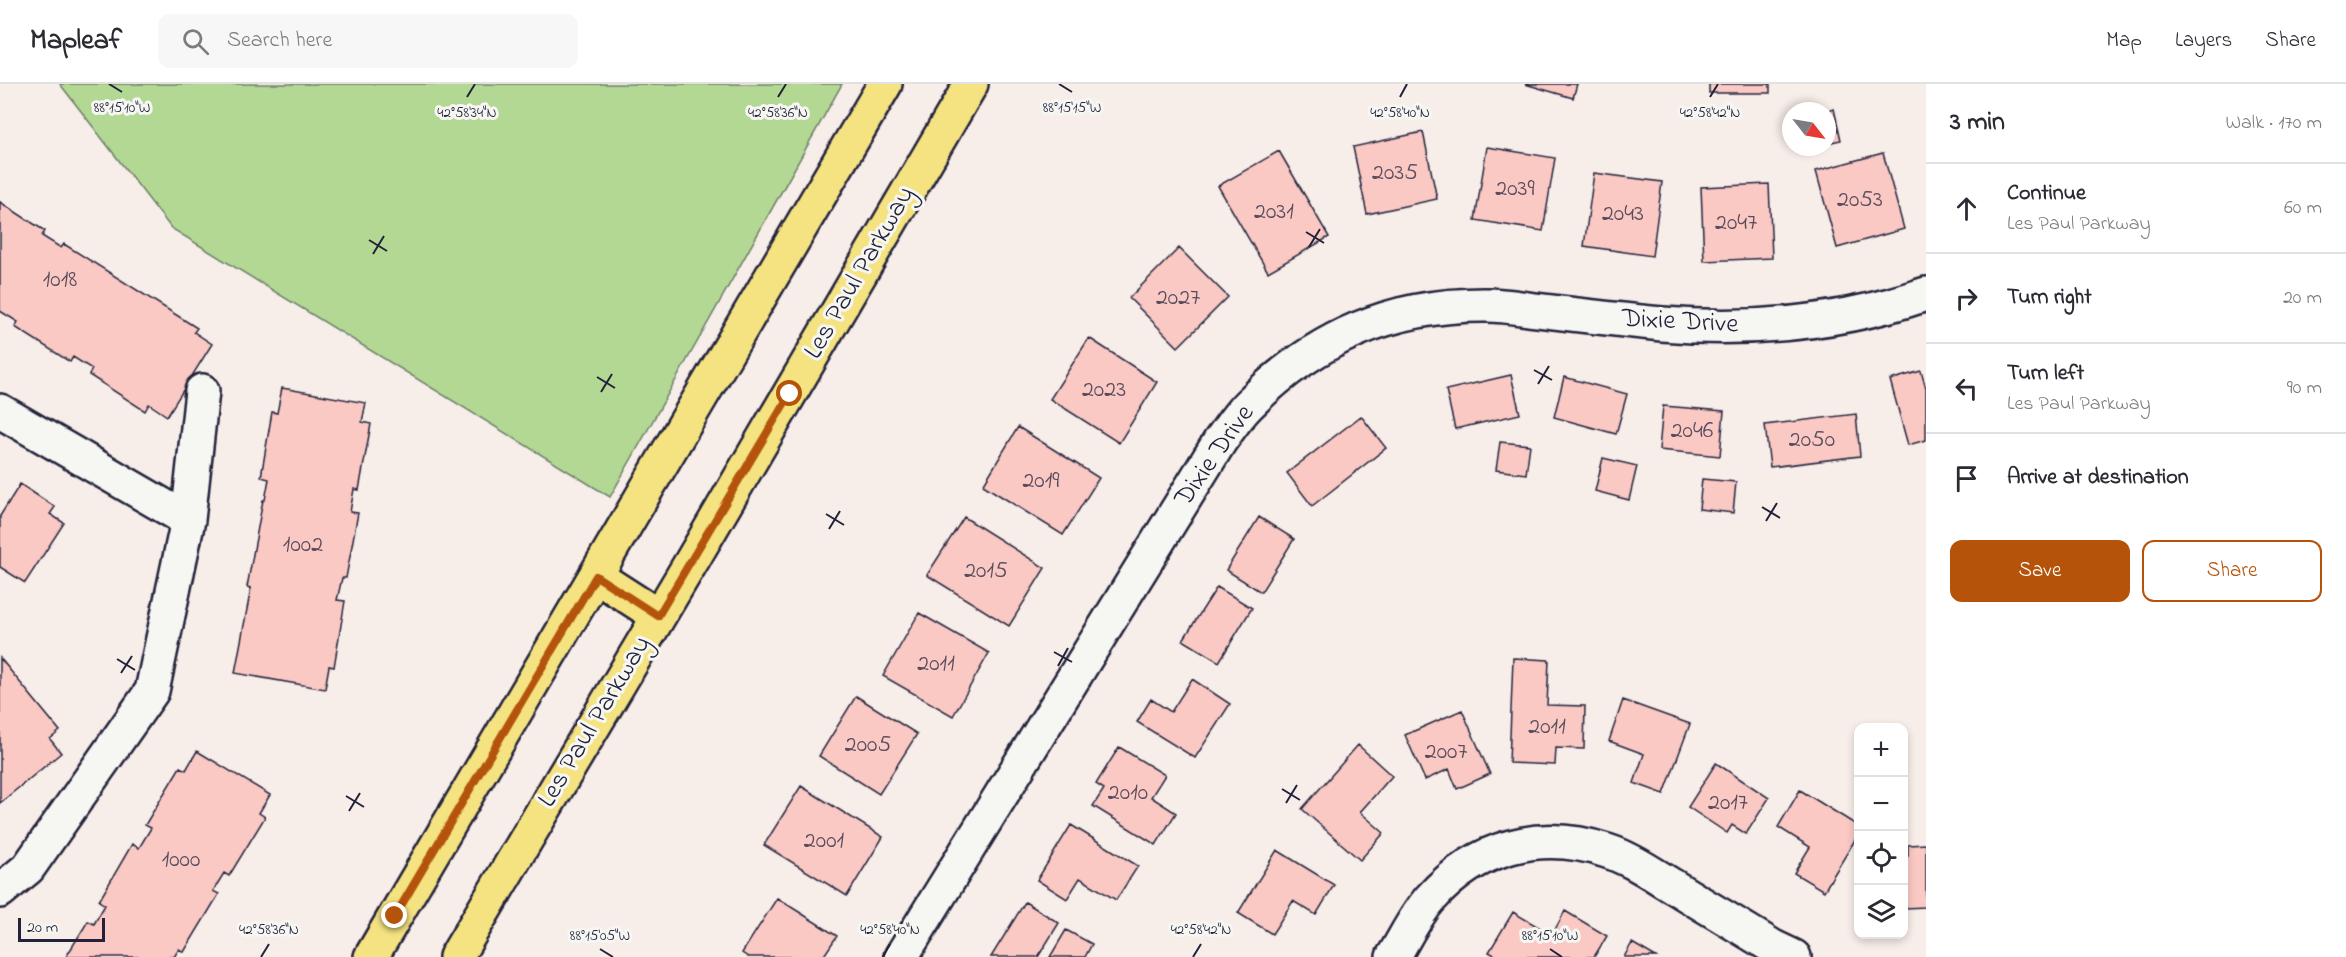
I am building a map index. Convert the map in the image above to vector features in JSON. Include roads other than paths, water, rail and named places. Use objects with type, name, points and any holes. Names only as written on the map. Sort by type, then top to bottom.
[{"type":"main road","points":[[371,957],[885,84]]},
{"type":"main road","name":"Les Paul Parkway","points":[[456,957],[971,84]]},
{"type":"main road","points":[[596,576],[658,616]]},
{"type":"street","name":"Dixie Drive","points":[[901,957],[1220,441],[1247,406],[1284,373],[1328,342],[1381,320],[1432,308],[1488,305],[1664,324],[1726,327],[1830,318],[1891,306],[1926,294]]},
{"type":"street","points":[[0,891],[28,868],[152,691],[189,520],[202,391]]},
{"type":"street","points":[[0,411],[189,520]]},
{"type":"street","points":[[1393,957],[1428,901],[1452,877],[1486,855],[1525,843],[1544,841],[1585,844],[1630,860],[1773,947],[1794,957]]}]
